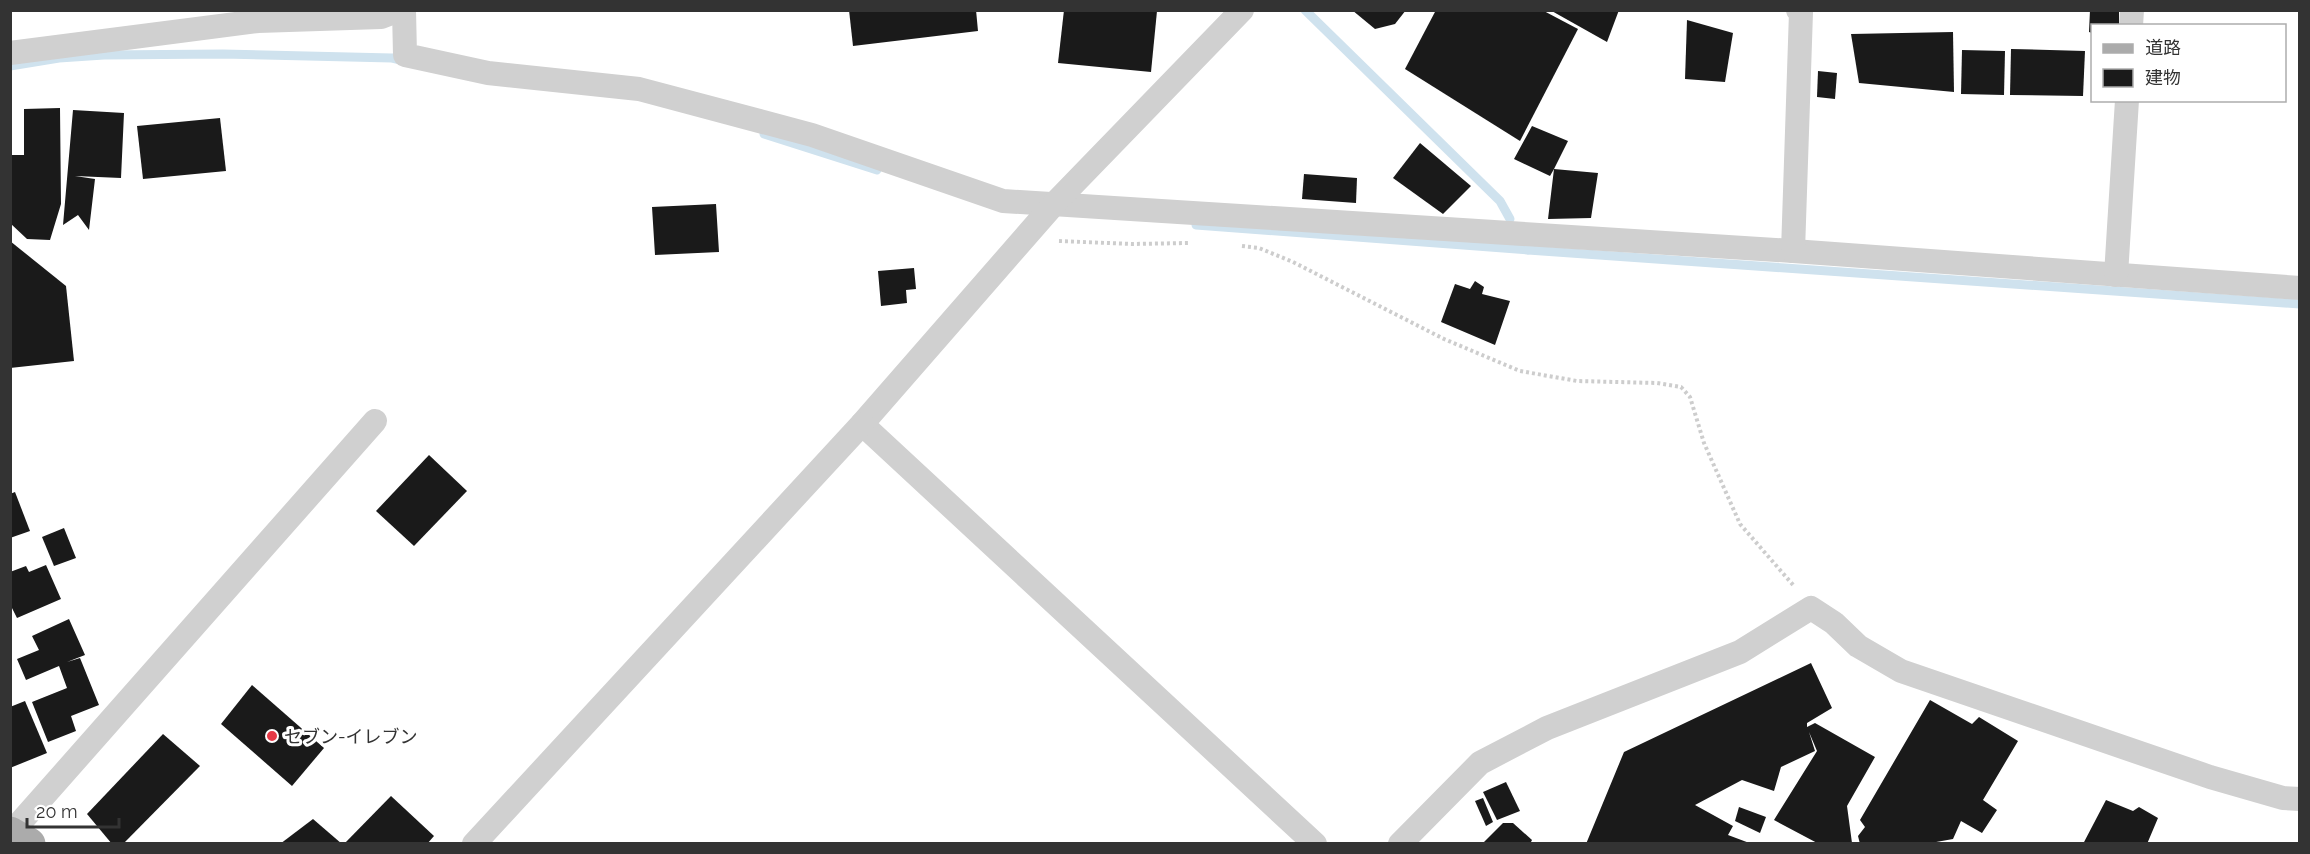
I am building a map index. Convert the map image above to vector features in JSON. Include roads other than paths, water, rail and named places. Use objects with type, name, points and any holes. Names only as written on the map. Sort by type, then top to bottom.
[{"type":"main road","points":[[10,833],[29,843]]},
{"type":"street","points":[[10,53],[258,16],[381,16],[399,10]]},
{"type":"street","points":[[404,10],[405,55],[488,73],[639,89],[812,135],[1003,201],[1793,251],[2300,288]]},
{"type":"street","points":[[474,843],[862,424],[1054,204],[1242,10]]},
{"type":"street","points":[[1793,251],[1801,12],[1798,10]]},
{"type":"street","points":[[2116,275],[2127,102]]},
{"type":"street","points":[[10,833],[375,421]]},
{"type":"street","points":[[862,424],[1315,843]]},
{"type":"street","points":[[1400,843],[1479,763],[1547,728],[1740,652],[1811,608],[1834,623],[1858,646],[1901,671],[2210,777],[2283,798],[2300,799]]},
{"type":"waterway","points":[[1305,10],[1500,201],[1510,219]]},
{"type":"waterway","points":[[10,66],[59,58],[104,55],[223,54],[392,58],[405,61]]},
{"type":"waterway","points":[[764,134],[877,170]]},
{"type":"waterway","points":[[1196,225],[1528,250]]},
{"type":"waterway","points":[[1526,246],[1528,250],[2300,304]]},
{"type":"place","name":"セブン-イレブン","points":[[272,736]]}]
